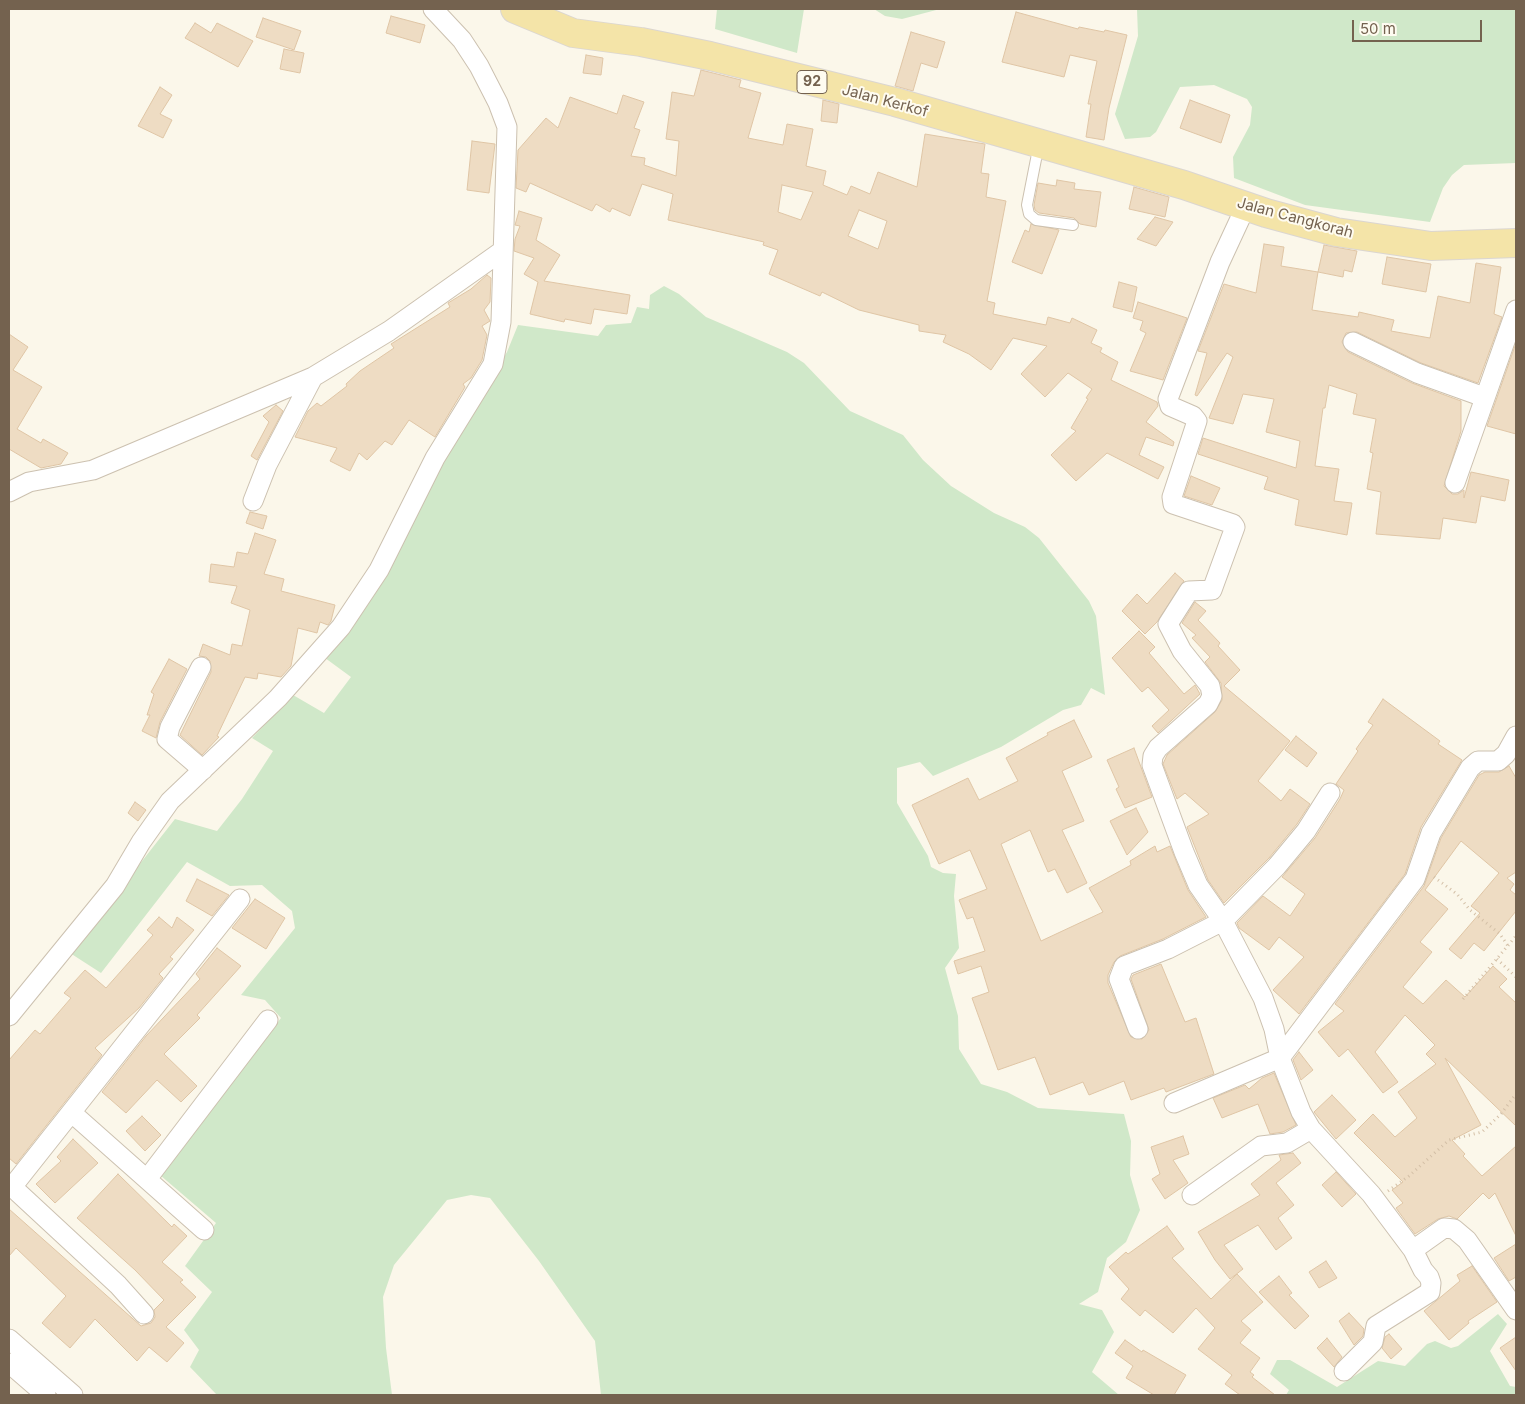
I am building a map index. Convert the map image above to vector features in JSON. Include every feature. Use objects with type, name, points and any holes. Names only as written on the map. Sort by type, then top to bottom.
[{"type":"main road","name":"Jalan Kerkof","points":[[515,9],[573,33],[641,42],[710,56],[895,102],[1109,163]]},
{"type":"main road","name":"Jalan Cangkorah","points":[[1109,163],[1336,232],[1431,246],[1516,242]]},
{"type":"street","points":[[9,1016],[115,886],[161,812],[291,684],[341,627],[379,570],[435,458],[492,364],[501,322],[507,127],[498,103],[479,66],[462,40],[431,10]]},
{"type":"street","points":[[1246,206],[1217,270],[1168,399],[1170,406],[1193,416],[1197,421],[1172,497],[1173,504],[1233,524],[1235,527],[1212,590],[1188,591],[1168,624],[1182,651],[1210,686],[1212,696],[1208,704],[1158,748],[1152,756],[1152,765],[1198,885],[1223,921],[1263,998],[1274,1029],[1280,1058],[1301,1112],[1311,1129],[1375,1198],[1414,1250],[1431,1283],[1430,1292],[1376,1326],[1373,1342],[1344,1371]]},
{"type":"street","points":[[9,492],[29,482],[93,470],[313,377],[390,331],[502,251]]},
{"type":"street","points":[[1455,483],[1484,396],[1516,310]]},
{"type":"street","points":[[1353,342],[1417,373],[1484,396]]},
{"type":"street","points":[[253,501],[267,465],[313,377]]},
{"type":"street","points":[[201,666],[170,727],[167,739],[203,770]]},
{"type":"street","points":[[1174,1103],[1280,1058],[1416,878],[1432,833],[1470,768],[1478,761],[1498,761],[1506,754],[1516,736]]},
{"type":"street","points":[[1138,1029],[1119,979],[1124,966],[1168,949],[1223,921],[1277,866],[1306,830],[1330,793]]},
{"type":"street","points":[[144,1314],[125,1292],[10,1186],[72,1112],[240,899]]},
{"type":"street","points":[[147,1179],[268,1020]]},
{"type":"street","points":[[72,1112],[204,1230]]},
{"type":"street","points":[[1192,1194],[1257,1148],[1287,1142],[1311,1129]]},
{"type":"street","points":[[1414,1250],[1444,1228],[1454,1229],[1467,1240],[1516,1310]]},
{"type":"street","points":[[9,1339],[73,1395]]},
{"type":"street","points":[[9,1363],[46,1395]]},
{"type":"lane","points":[[1039,143],[1027,206],[1029,214],[1036,220],[1074,225]]},
{"type":"path","points":[[1420,867],[1457,894],[1470,910],[1500,934],[1508,946]]},
{"type":"path","points":[[1462,998],[1516,936]]},
{"type":"path","points":[[1497,959],[1516,977]]},
{"type":"path","points":[[1375,1198],[1408,1176],[1449,1140],[1482,1132],[1501,1114],[1516,1094]]},
{"type":"green space","points":[[717,9],[804,9],[797,53],[715,29]]},
{"type":"green space","points":[[874,9],[940,9],[902,19],[885,16]]},
{"type":"green space","points":[[1137,9],[1516,9],[1516,163],[1464,165],[1452,175],[1443,188],[1430,222],[1305,205],[1234,178],[1233,157],[1250,125],[1252,107],[1247,99],[1214,85],[1180,87],[1156,132],[1150,137],[1125,139],[1115,114],[1138,36]]},
{"type":"green space","points":[[664,286],[679,294],[706,317],[787,352],[804,363],[850,411],[903,435],[923,460],[951,486],[994,513],[1025,527],[1039,538],[1089,601],[1096,616],[1105,695],[1091,688],[1081,705],[1063,710],[1001,747],[933,776],[920,762],[897,768],[897,803],[928,856],[931,867],[943,873],[956,874],[954,896],[959,948],[945,968],[958,1016],[959,1049],[981,1084],[1007,1092],[1038,1108],[1124,1114],[1131,1141],[1130,1175],[1140,1210],[1126,1242],[1107,1258],[1098,1292],[1079,1304],[1102,1310],[1114,1332],[1092,1372],[1119,1395],[601,1395],[595,1341],[539,1261],[490,1198],[471,1195],[447,1200],[394,1265],[383,1297],[386,1348],[392,1395],[217,1395],[190,1367],[199,1350],[184,1330],[212,1292],[185,1266],[216,1223],[160,1175],[281,1018],[265,1000],[241,995],[295,928],[292,911],[262,885],[230,886],[187,862],[101,973],[70,953],[175,819],[217,831],[242,799],[273,751],[252,738],[293,695],[324,713],[351,677],[321,655],[507,352],[518,325],[598,336],[606,325],[631,323],[637,307],[649,309],[650,295]]},
{"type":"green space","points":[[1498,1314],[1507,1324],[1490,1351],[1510,1386],[1516,1387],[1516,1395],[1286,1395],[1289,1390],[1270,1374],[1277,1360],[1290,1360],[1337,1387],[1378,1361],[1405,1366],[1427,1344],[1435,1341],[1451,1348],[1458,1346]]},
{"type":"building","points":[[1016,12],[1078,29],[1079,27],[1104,32],[1105,30],[1127,35],[1109,108],[1104,140],[1086,137],[1091,104],[1088,104],[1097,61],[1070,55],[1064,77],[1002,62]]},
{"type":"building","points":[[391,16],[425,25],[420,43],[386,33]]},
{"type":"building","points":[[263,18],[301,31],[294,50],[256,37]]},
{"type":"building","points":[[195,23],[211,33],[217,23],[253,41],[238,67],[185,38]]},
{"type":"building","points":[[911,32],[945,42],[937,68],[921,63],[913,91],[895,86]]},
{"type":"building","points":[[284,49],[304,53],[300,73],[280,69]]},
{"type":"building","points":[[586,55],[603,58],[601,75],[583,73]]},
{"type":"building","points":[[701,70],[741,80],[739,87],[761,93],[748,138],[783,145],[787,124],[813,129],[806,166],[826,171],[823,185],[847,195],[851,186],[870,194],[878,172],[917,187],[925,134],[985,144],[981,173],[989,174],[986,197],[1006,201],[987,301],[995,303],[993,314],[1046,325],[1048,317],[1070,323],[1072,318],[1097,330],[1091,343],[1102,348],[1100,352],[1118,362],[1111,380],[1157,402],[1158,406],[1146,422],[1174,442],[1173,446],[1146,437],[1139,455],[1164,467],[1158,479],[1107,453],[1076,481],[1051,455],[1076,431],[1071,428],[1092,389],[1068,373],[1045,397],[1021,374],[1047,346],[1013,338],[991,370],[969,354],[943,342],[946,335],[919,331],[919,325],[859,310],[822,292],[820,296],[769,274],[778,250],[763,245],[764,242],[668,220],[673,194],[642,184],[630,216],[612,208],[610,212],[596,204],[592,211],[530,183],[526,192],[516,188],[518,150],[546,118],[558,128],[570,97],[617,114],[623,95],[644,102],[634,128],[640,130],[631,156],[645,158],[644,165],[676,176],[679,141],[666,139],[672,92],[694,96]],"holes":[[[782,185],[813,192],[801,220],[778,212]],[[859,210],[887,221],[878,249],[848,236]]]},
{"type":"building","points":[[160,87],[172,95],[160,114],[172,120],[163,138],[138,126]]},
{"type":"building","points":[[823,100],[839,104],[837,123],[821,121]]},
{"type":"building","points":[[1190,100],[1230,115],[1221,143],[1180,128]]},
{"type":"building","points":[[472,141],[495,144],[489,193],[467,190]]},
{"type":"building","points":[[1057,180],[1075,183],[1074,189],[1101,192],[1096,227],[1080,224],[1074,218],[1039,213],[1035,210],[1034,205],[1038,183],[1056,186]]},
{"type":"building","points":[[1134,187],[1169,197],[1165,217],[1129,209]]},
{"type":"building","points":[[519,211],[542,218],[536,240],[560,255],[544,281],[630,295],[627,314],[594,309],[591,324],[565,319],[564,322],[530,314],[538,282],[524,274],[534,258],[514,251],[515,239],[520,226],[515,225]]},
{"type":"building","points":[[1155,217],[1173,222],[1156,246],[1137,239]]},
{"type":"building","points":[[1031,224],[1059,230],[1042,274],[1012,262],[1025,230],[1029,232]]},
{"type":"building","points":[[1264,244],[1284,247],[1281,266],[1318,272],[1312,310],[1358,317],[1359,312],[1394,320],[1391,331],[1430,338],[1438,296],[1470,303],[1476,263],[1501,267],[1494,314],[1502,317],[1478,383],[1421,363],[1357,332],[1346,333],[1342,342],[1348,352],[1412,383],[1461,401],[1461,431],[1444,486],[1452,494],[1458,494],[1464,490],[1464,498],[1471,472],[1509,480],[1505,501],[1481,496],[1476,523],[1443,518],[1440,539],[1376,534],[1381,492],[1367,489],[1373,453],[1370,452],[1376,419],[1353,414],[1357,394],[1329,385],[1325,408],[1323,408],[1315,466],[1339,469],[1334,501],[1352,503],[1347,535],[1295,525],[1299,500],[1264,489],[1268,477],[1198,454],[1203,438],[1296,468],[1300,441],[1266,432],[1274,399],[1243,394],[1233,424],[1209,418],[1233,357],[1227,353],[1197,396],[1195,395],[1207,353],[1198,351],[1224,284],[1256,293]]},
{"type":"building","points":[[1324,245],[1357,251],[1352,272],[1344,270],[1343,277],[1318,272]]},
{"type":"building","points":[[1387,257],[1431,264],[1426,292],[1382,284]]},
{"type":"building","points":[[487,275],[491,278],[490,302],[484,310],[490,321],[482,326],[487,335],[482,360],[471,378],[463,384],[465,387],[435,437],[409,420],[392,445],[385,441],[367,460],[359,453],[350,471],[330,461],[337,448],[295,437],[308,411],[317,403],[321,406],[347,386],[346,384],[360,371],[394,348],[391,344],[450,307],[448,303],[471,289]]},
{"type":"building","points":[[1119,282],[1137,287],[1132,312],[1113,307]]},
{"type":"building","points":[[1138,302],[1187,318],[1163,380],[1130,371],[1146,333],[1140,330],[1143,321],[1133,318]]},
{"type":"building","points":[[9,334],[28,347],[13,370],[42,387],[17,429],[41,443],[43,439],[68,453],[61,464],[41,468],[9,449]]},
{"type":"building","points":[[1516,343],[1516,434],[1487,426]]},
{"type":"building","points":[[276,405],[283,411],[257,460],[251,456],[269,422],[263,416]]},
{"type":"building","points":[[1191,476],[1220,488],[1212,505],[1184,496]]},
{"type":"building","points":[[250,512],[267,516],[263,529],[246,523]]},
{"type":"building","points":[[255,533],[276,540],[264,574],[284,579],[281,591],[335,605],[331,621],[328,625],[320,622],[317,633],[298,628],[291,666],[281,677],[258,673],[257,679],[245,677],[217,736],[219,737],[202,755],[180,735],[211,672],[210,661],[206,657],[199,656],[203,644],[230,655],[232,644],[242,646],[250,610],[231,603],[237,586],[209,582],[211,564],[234,567],[237,552],[248,554]]},
{"type":"building","points":[[1175,573],[1184,581],[1157,622],[1145,634],[1122,611],[1137,594],[1147,604]]},
{"type":"building","points":[[1195,602],[1206,611],[1198,620],[1220,643],[1218,646],[1240,670],[1224,686],[1290,741],[1258,781],[1281,801],[1290,789],[1310,804],[1297,824],[1269,858],[1224,903],[1208,880],[1187,827],[1209,814],[1185,793],[1177,799],[1163,764],[1167,755],[1215,712],[1222,700],[1221,683],[1205,662],[1210,657],[1192,638],[1196,635],[1182,623]]},
{"type":"building","points":[[1139,631],[1155,647],[1149,653],[1184,694],[1195,685],[1200,694],[1158,733],[1152,726],[1169,710],[1148,687],[1142,692],[1112,658]]},
{"type":"building","points":[[169,659],[187,669],[160,722],[156,738],[142,731],[150,715],[147,715],[154,694],[151,692]]},
{"type":"building","points":[[1383,699],[1440,741],[1438,744],[1462,760],[1421,827],[1405,874],[1299,1014],[1273,990],[1304,957],[1279,937],[1269,950],[1239,928],[1237,923],[1263,896],[1290,916],[1305,894],[1282,877],[1315,838],[1340,799],[1344,790],[1336,784],[1358,751],[1356,749],[1373,725],[1368,722]]},
{"type":"building","points":[[1074,720],[1092,757],[1062,771],[1084,821],[1062,830],[1087,883],[1067,893],[1055,869],[1048,872],[1030,830],[1001,844],[1041,941],[1103,912],[1089,888],[1131,865],[1130,861],[1155,846],[1157,852],[1170,846],[1188,890],[1206,917],[1163,939],[1120,956],[1114,962],[1108,975],[1108,983],[1131,1037],[1142,1039],[1149,1030],[1131,979],[1133,975],[1161,964],[1185,1022],[1196,1018],[1214,1074],[1166,1092],[1164,1088],[1131,1100],[1124,1081],[1089,1095],[1083,1082],[1050,1095],[1035,1057],[998,1070],[972,998],[989,992],[981,966],[958,974],[954,961],[985,951],[973,917],[967,919],[959,900],[987,889],[970,850],[939,864],[912,805],[968,778],[979,800],[1018,781],[1006,758],[1048,735],[1047,733]]},
{"type":"building","points":[[1296,736],[1317,753],[1307,767],[1285,750]]},
{"type":"building","points":[[1134,748],[1152,797],[1125,808],[1116,789],[1119,787],[1107,760]]},
{"type":"building","points":[[1509,766],[1516,778],[1516,872],[1507,878],[1514,884],[1510,890],[1516,895],[1516,911],[1484,951],[1474,943],[1461,959],[1449,949],[1480,913],[1471,906],[1499,873],[1461,841],[1425,890],[1448,909],[1420,942],[1432,952],[1403,987],[1423,1004],[1446,980],[1465,997],[1493,966],[1507,979],[1499,987],[1516,1003],[1516,1126],[1445,1058],[1481,1125],[1452,1140],[1465,1154],[1463,1156],[1482,1176],[1516,1146],[1516,1236],[1495,1193],[1489,1199],[1483,1193],[1457,1219],[1449,1216],[1438,1219],[1415,1234],[1396,1208],[1403,1203],[1392,1190],[1403,1182],[1354,1133],[1373,1114],[1395,1137],[1417,1118],[1398,1092],[1436,1064],[1426,1054],[1435,1045],[1405,1015],[1375,1052],[1398,1082],[1383,1093],[1348,1049],[1339,1057],[1318,1032],[1344,1011],[1335,1004],[1424,886],[1441,838],[1479,775],[1485,772],[1499,772]]},
{"type":"building","points":[[135,802],[146,810],[138,821],[128,813]]},
{"type":"building","points":[[1136,808],[1148,832],[1127,855],[1110,821]]},
{"type":"building","points":[[197,879],[229,895],[212,916],[186,901]]},
{"type":"building","points":[[255,899],[285,918],[266,949],[232,928]]},
{"type":"building","points":[[159,917],[172,928],[177,917],[194,930],[170,957],[173,959],[159,974],[163,978],[139,1008],[95,1048],[102,1055],[16,1164],[9,1158],[9,1060],[35,1030],[40,1034],[71,998],[64,993],[85,970],[106,988],[153,935],[147,930]]},
{"type":"building","points":[[217,948],[241,966],[197,1015],[200,1018],[164,1054],[197,1086],[181,1102],[157,1080],[126,1113],[102,1092],[146,1036],[200,979],[196,974]]},
{"type":"building","points":[[1299,1052],[1313,1070],[1301,1080],[1293,1060]]},
{"type":"building","points":[[1274,1073],[1296,1125],[1283,1132],[1270,1134],[1258,1104],[1222,1118],[1213,1098],[1245,1085],[1249,1089],[1262,1078]]},
{"type":"building","points":[[1332,1095],[1356,1120],[1336,1139],[1314,1112]]},
{"type":"building","points":[[142,1116],[161,1135],[145,1151],[126,1131]]},
{"type":"building","points":[[1183,1136],[1189,1154],[1173,1160],[1188,1183],[1165,1199],[1152,1179],[1160,1174],[1151,1147]]},
{"type":"building","points":[[73,1139],[98,1163],[55,1203],[36,1184],[61,1161],[57,1157]]},
{"type":"building","points":[[1293,1153],[1301,1163],[1276,1183],[1294,1205],[1278,1218],[1292,1238],[1276,1250],[1258,1225],[1224,1245],[1243,1269],[1230,1279],[1215,1260],[1198,1232],[1260,1195],[1251,1184],[1281,1160],[1279,1155]]},
{"type":"building","points":[[1336,1172],[1356,1194],[1342,1207],[1322,1185]]},
{"type":"building","points":[[118,1174],[172,1227],[174,1224],[187,1236],[162,1262],[183,1280],[180,1282],[196,1297],[166,1327],[184,1343],[167,1362],[149,1347],[137,1361],[95,1319],[70,1348],[42,1323],[66,1296],[16,1248],[9,1256],[9,1209],[141,1326],[151,1323],[155,1317],[154,1310],[164,1300],[135,1270],[77,1218]]},
{"type":"building","points":[[1167,1226],[1184,1249],[1172,1258],[1211,1299],[1237,1274],[1263,1302],[1241,1321],[1251,1330],[1240,1343],[1260,1358],[1250,1372],[1254,1375],[1252,1377],[1275,1395],[1240,1395],[1225,1384],[1232,1375],[1198,1349],[1215,1328],[1196,1308],[1173,1333],[1145,1310],[1140,1316],[1121,1299],[1129,1289],[1109,1267],[1126,1252],[1128,1254]]},
{"type":"building","points":[[1516,1244],[1516,1277],[1509,1281],[1494,1258]]},
{"type":"building","points":[[1326,1261],[1337,1278],[1319,1288],[1309,1272]]},
{"type":"building","points":[[1472,1266],[1497,1302],[1468,1321],[1469,1323],[1449,1340],[1424,1311],[1460,1281],[1457,1275]]},
{"type":"building","points":[[1279,1276],[1292,1293],[1289,1295],[1309,1316],[1295,1329],[1259,1292]]},
{"type":"building","points":[[1349,1313],[1364,1329],[1363,1336],[1354,1345],[1339,1321]]},
{"type":"building","points":[[1389,1334],[1402,1349],[1391,1359],[1382,1348],[1385,1337]]},
{"type":"building","points":[[1516,1337],[1516,1371],[1500,1348]]},
{"type":"building","points":[[1327,1338],[1342,1357],[1334,1367],[1317,1348]]},
{"type":"building","points":[[1125,1340],[1142,1352],[1143,1350],[1186,1375],[1174,1395],[1154,1395],[1126,1378],[1133,1366],[1115,1353]]}]
